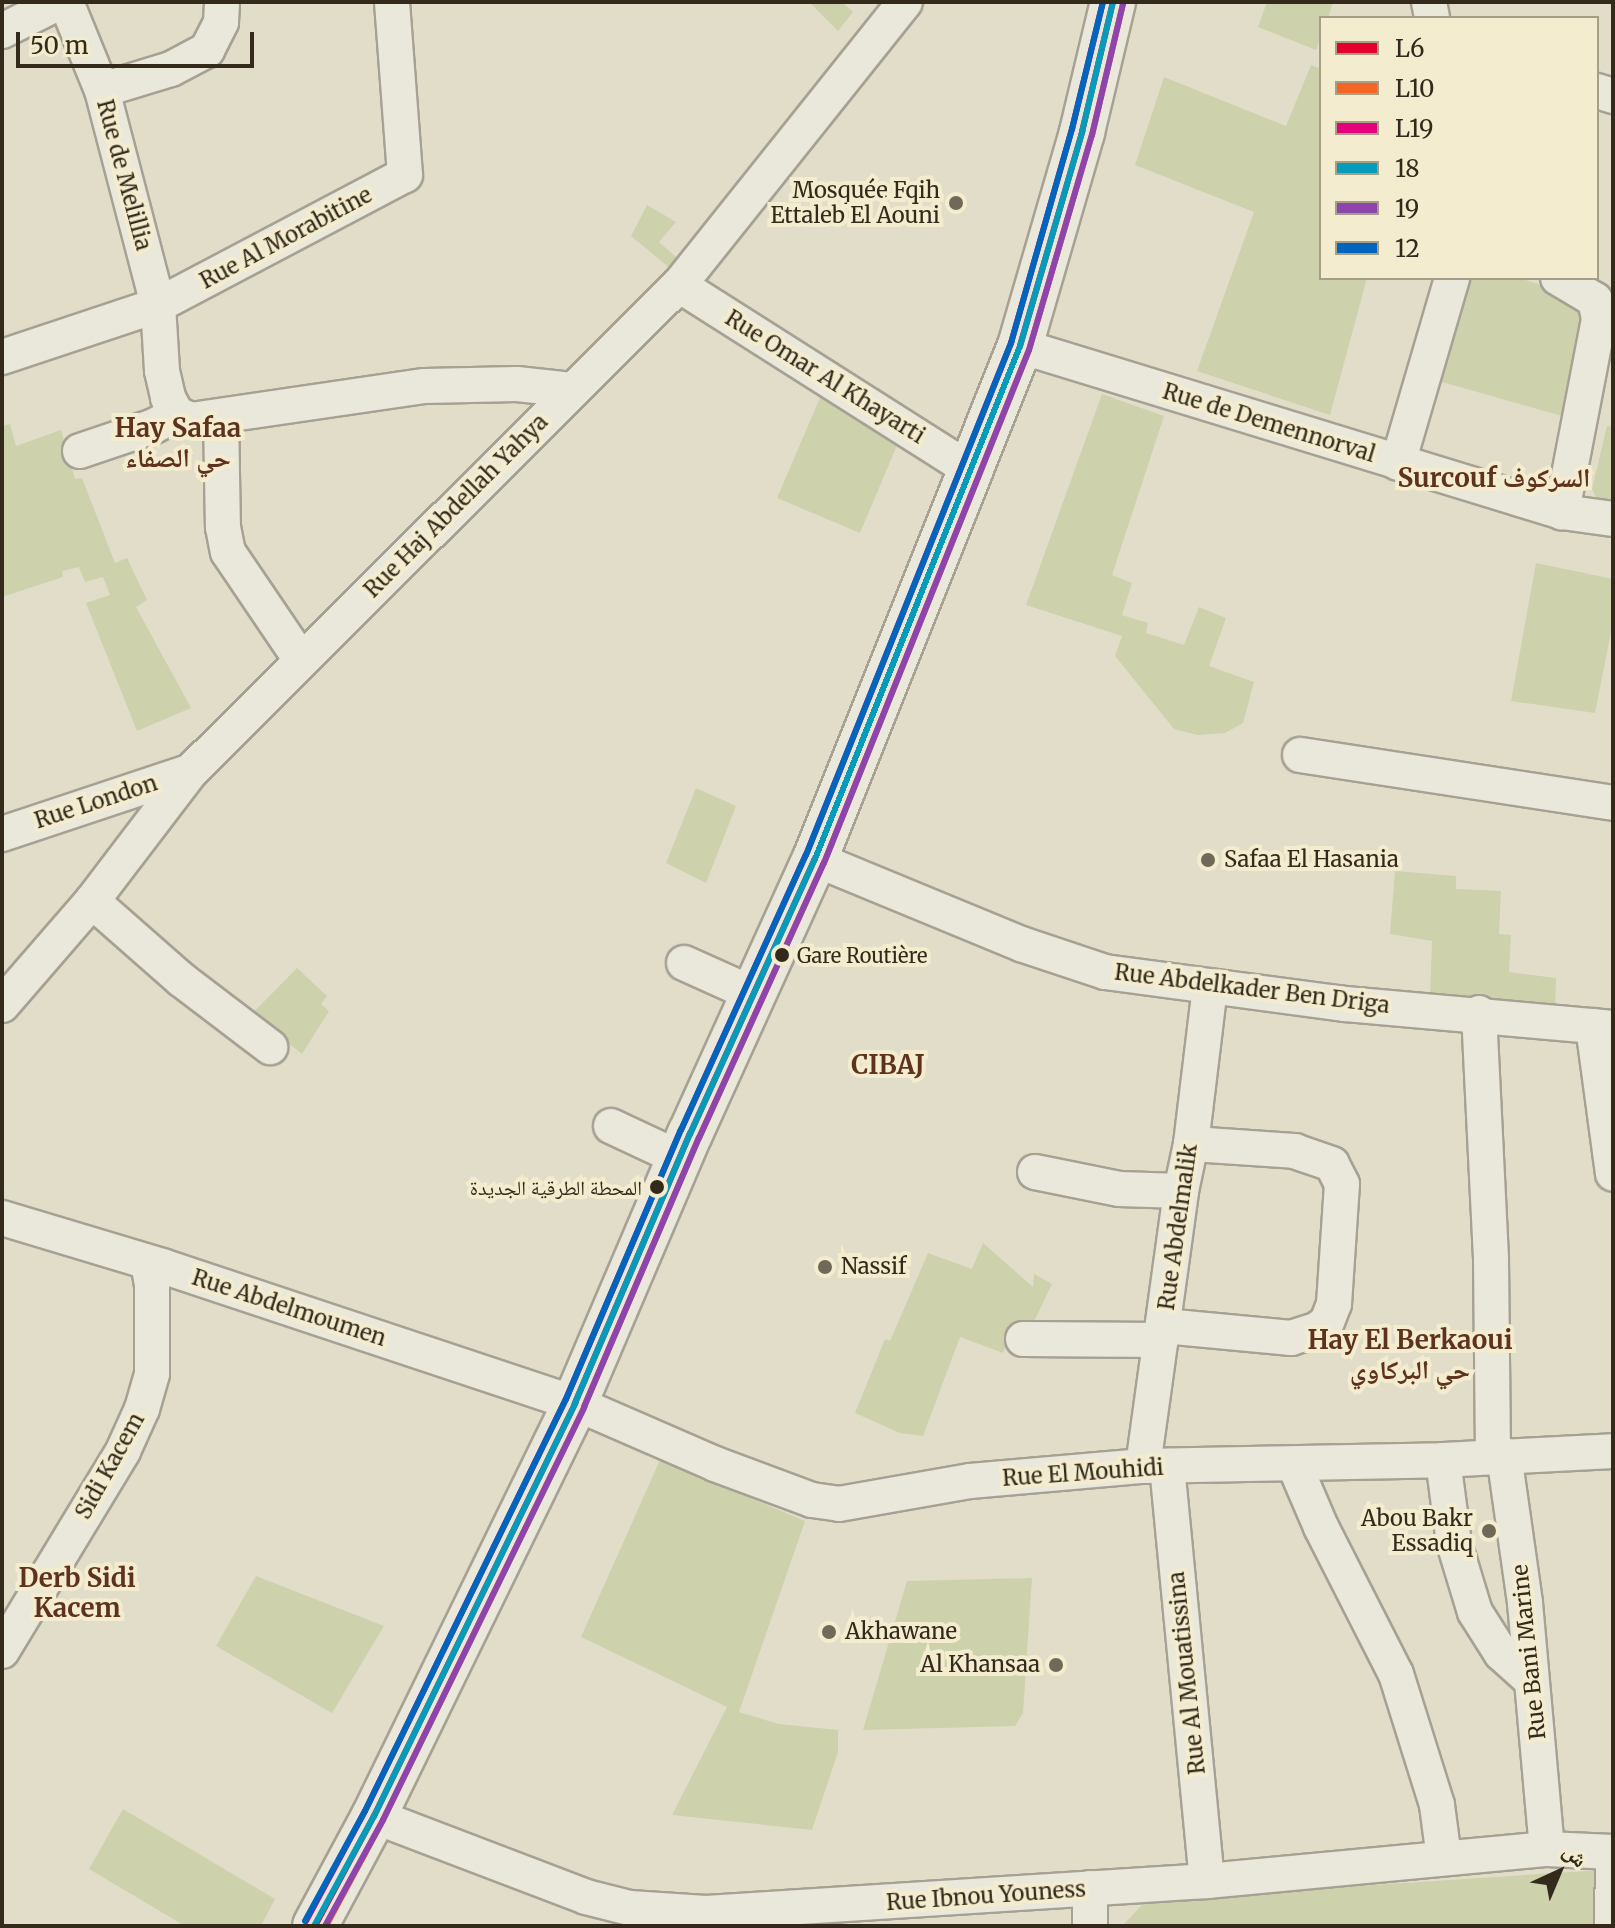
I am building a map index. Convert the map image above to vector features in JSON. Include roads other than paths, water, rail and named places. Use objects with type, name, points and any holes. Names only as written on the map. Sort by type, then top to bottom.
[{"type":"street","points":[[2,31],[63,2]]},
{"type":"street","name":"Rue de Melillia","points":[[63,2],[102,90],[158,305],[162,371],[168,398],[177,414]]},
{"type":"street","points":[[102,90],[171,69],[207,50],[221,22],[222,2]]},
{"type":"street","name":"Rue Al Morabitine","points":[[2,357],[158,305],[405,175],[392,2]]},
{"type":"street","name":"Rue Haj Abdellah Yahya","points":[[2,1005],[92,901],[191,771],[242,742],[301,660],[679,285],[905,2]]},
{"type":"street","points":[[315,1926],[374,1816],[575,1403],[679,1158],[815,859],[1020,346],[1082,132],[1113,2]]},
{"type":"street","points":[[1398,463],[1451,280]]},
{"type":"street","points":[[1561,280],[1595,300],[1599,319],[1562,512]]},
{"type":"street","name":"Rue Omar Al Khayarti","points":[[679,285],[971,470]]},
{"type":"street","name":"Rue de Demennorval","points":[[1020,346],[1562,512],[1613,519]]},
{"type":"street","points":[[80,451],[154,426],[177,414],[191,420],[425,386],[494,384],[572,390]]},
{"type":"street","points":[[221,416],[223,527],[228,552],[301,660]]},
{"type":"street","points":[[1300,755],[1613,803]]},
{"type":"street","name":"Rue London","points":[[2,834],[191,771]]},
{"type":"street","name":"Rue Abdelkader Ben Driga","points":[[815,859],[1062,960],[1105,972],[1346,1004],[1479,1013],[1603,1027]]},
{"type":"street","points":[[92,901],[182,980],[270,1047]]},
{"type":"street","points":[[684,963],[753,994]]},
{"type":"street","name":"Rue Abdelmalik","points":[[1155,1466],[1162,1333],[1181,1191],[1191,1144],[1210,988]]},
{"type":"street","name":"Rue Bani Marine","points":[[1479,1013],[1498,1456],[1525,1603],[1547,1849]]},
{"type":"street","points":[[1603,1027],[1613,1174]]},
{"type":"street","points":[[611,1126],[679,1158]]},
{"type":"street","points":[[1023,1339],[1162,1333],[1291,1338],[1318,1329],[1327,1322],[1334,1304],[1342,1184],[1332,1164],[1295,1151],[1191,1144]]},
{"type":"street","points":[[1035,1172],[1119,1189],[1181,1191]]},
{"type":"street","name":"Rue Abdelmoumen","points":[[2,1218],[148,1262],[575,1403]]},
{"type":"street","name":"Sidi Kacem","points":[[2,1651],[123,1451],[142,1409],[152,1374],[152,1285],[148,1262]]},
{"type":"street","name":"Rue El Mouhidi","points":[[575,1403],[715,1464],[812,1500],[839,1504],[970,1481],[1155,1466],[1443,1460],[1613,1451]]},
{"type":"street","points":[[1443,1460],[1454,1543],[1475,1612],[1501,1653],[1531,1680]]},
{"type":"street","points":[[1294,1464],[1321,1527],[1396,1674],[1437,1805],[1444,1858]]},
{"type":"street","name":"Rue Al Mouatissina","points":[[1155,1466],[1207,1881]]},
{"type":"street","name":"Rue Ibnou Youness","points":[[374,1816],[586,1897],[703,1920],[1207,1881],[1547,1849],[1613,1852]]},
{"type":"street","points":[[1612,1926],[1613,1852]]},
{"type":"street","points":[[1090,1888],[1090,1926]]},
{"type":"place","name":"Mosquée Fqih Ettaleb El Aouni","points":[[956,203]]},
{"type":"place","name":"Safaa El Hasania","points":[[1208,860]]},
{"type":"place","name":"Gare Routière","points":[[782,955]]},
{"type":"place","name":"المحطة الطرقية الجديدة","points":[[657,1187]]},
{"type":"place","name":"Nassif","points":[[825,1267]]},
{"type":"place","name":"Abou Bakr Essadiq","points":[[1489,1531]]},
{"type":"place","name":"Akhawane","points":[[829,1632]]},
{"type":"place","name":"Al Khansaa","points":[[1056,1665]]},
{"type":"district","name":"Hay Safaa حي الصفاء","points":[[178,443]]},
{"type":"district","name":"Surcouf السركوف","points":[[1494,478]]},
{"type":"district","name":"CIBAJ","points":[[888,1065]]},
{"type":"district","name":"Hay El Berkaoui حي البركاوي","points":[[1410,1355]]},
{"type":"district","name":"Derb Sidi Kacem","points":[[77,1593]]}]
